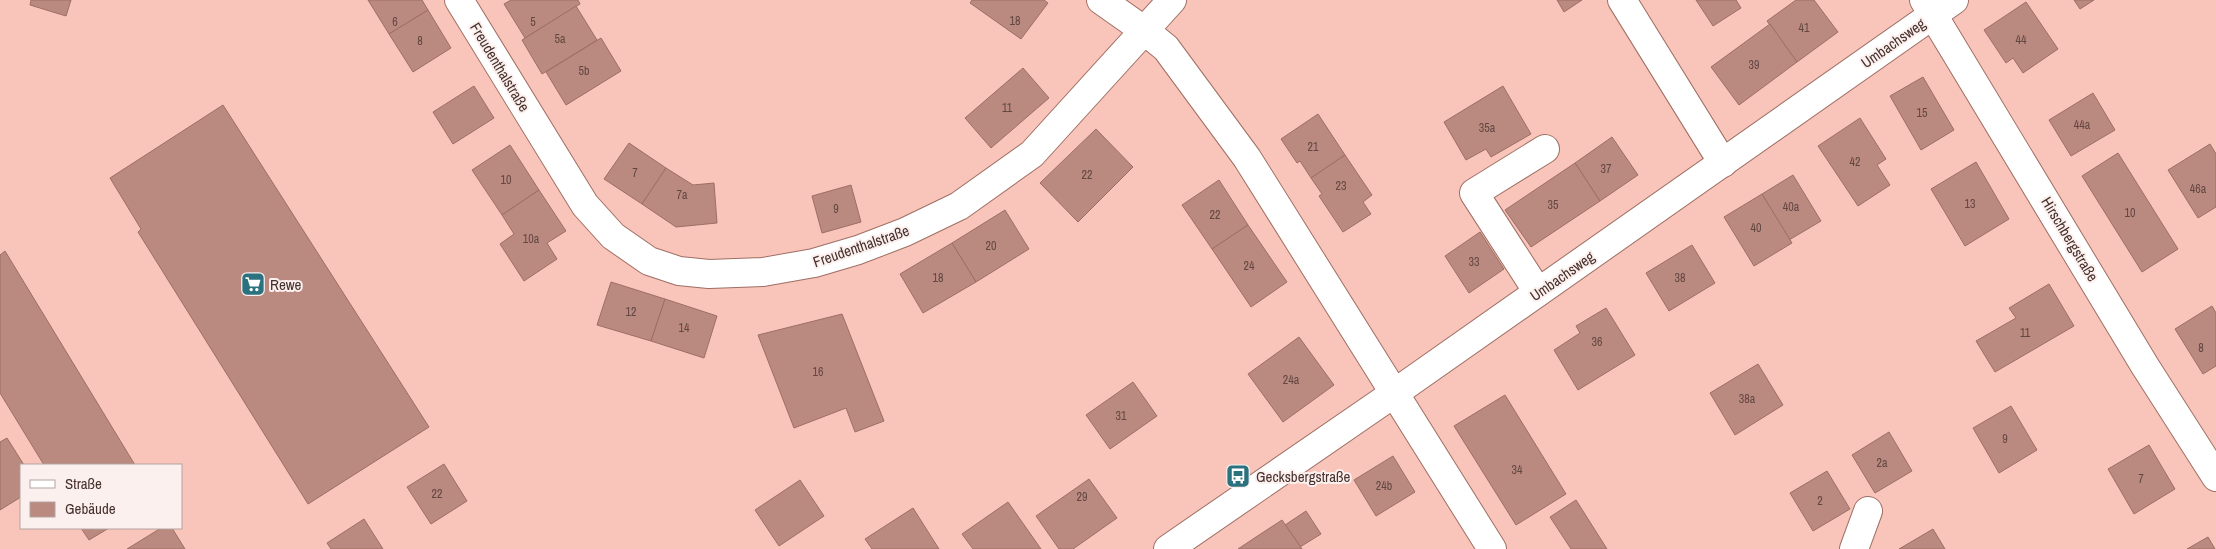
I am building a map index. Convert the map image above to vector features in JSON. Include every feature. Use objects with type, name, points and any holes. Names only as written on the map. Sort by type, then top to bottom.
[{"type":"street","name":"Freudenthalstraße","points":[[459,0],[585,205],[613,236],[649,261],[679,270],[709,274],[763,272],[814,263],[858,250],[905,232],[959,206],[1032,154],[1172,0]]},
{"type":"street","points":[[1100,0],[1166,48],[1247,158],[1396,392],[1492,549]]},
{"type":"street","points":[[1622,0],[1723,163]]},
{"type":"street","name":"Umbachsweg","points":[[1168,549],[1723,163],[1937,5]]},
{"type":"street","name":"Hirschbergstraße","points":[[1937,5],[2146,366],[2216,477]]},
{"type":"street","points":[[1538,292],[1474,193],[1545,149]]},
{"type":"street","points":[[1854,549],[1868,510]]},
{"type":"building","points":[[31,0],[71,0],[66,16],[30,5]]},
{"type":"building","points":[[368,0],[422,0],[428,10],[389,34]]},
{"type":"building","points":[[511,0],[578,0],[580,4],[525,38],[504,4]]},
{"type":"building","points":[[972,0],[1044,0],[1048,3],[1021,39],[970,3]]},
{"type":"building","points":[[1557,0],[1582,0],[1564,12]]},
{"type":"building","points":[[1696,0],[1736,0],[1741,8],[1713,26]]},
{"type":"building","points":[[1796,0],[1814,0],[1838,32],[1797,62],[1767,21]]},
{"type":"building","points":[[2074,0],[2094,0],[2080,9]]},
{"type":"building","points":[[2026,2],[2058,49],[2023,73],[2013,58],[2006,63],[1984,30]]},
{"type":"building","points":[[576,6],[597,40],[542,74],[522,40]]},
{"type":"building","points":[[428,10],[451,48],[413,72],[389,34]]},
{"type":"building","points":[[1770,24],[1797,62],[1739,105],[1711,67]]},
{"type":"building","points":[[601,38],[621,71],[566,105],[546,72]]},
{"type":"building","points":[[1023,68],[1049,98],[991,148],[965,118]]},
{"type":"building","points":[[1923,77],[1954,130],[1921,150],[1890,96]]},
{"type":"building","points":[[474,86],[494,118],[453,144],[433,112]]},
{"type":"building","points":[[1503,86],[1531,134],[1491,157],[1486,149],[1466,160],[1444,122]]},
{"type":"building","points":[[2093,93],[2115,130],[2071,156],[2049,120]]},
{"type":"building","name":"Rewe","points":[[223,105],[429,427],[308,504],[138,232],[141,229],[110,178]]},
{"type":"building","points":[[1318,114],[1345,155],[1311,178],[1300,161],[1297,163],[1281,139]]},
{"type":"building","points":[[1860,118],[1886,159],[1877,165],[1890,185],[1858,206],[1818,146]]},
{"type":"building","points":[[1096,129],[1133,167],[1078,222],[1040,183]]},
{"type":"building","points":[[1612,137],[1638,175],[1600,201],[1575,163]]},
{"type":"building","points":[[629,143],[666,168],[642,204],[604,179]]},
{"type":"building","points":[[2210,144],[2216,154],[2216,207],[2198,218],[2168,170]]},
{"type":"building","points":[[510,145],[539,190],[502,215],[472,170]]},
{"type":"building","points":[[2118,153],[2178,249],[2142,272],[2082,176]]},
{"type":"building","points":[[1345,155],[1372,195],[1363,202],[1371,214],[1343,232],[1319,196],[1322,194],[1311,178]]},
{"type":"building","points":[[1976,162],[2009,219],[1965,246],[1931,189]]},
{"type":"building","points":[[1575,163],[1600,201],[1531,247],[1505,210]]},
{"type":"building","points":[[666,168],[693,185],[714,183],[717,223],[676,227],[642,204]]},
{"type":"building","points":[[1793,175],[1821,221],[1789,240],[1762,194]]},
{"type":"building","points":[[1219,180],[1248,225],[1212,249],[1182,205]]},
{"type":"building","points":[[851,185],[861,222],[822,233],[812,196]]},
{"type":"building","points":[[539,190],[566,231],[547,243],[557,259],[524,281],[500,244],[514,234],[502,215]]},
{"type":"building","points":[[1762,194],[1792,243],[1754,266],[1724,217]]},
{"type":"building","points":[[1005,210],[1029,249],[976,282],[952,243]]},
{"type":"building","points":[[1248,225],[1287,282],[1251,307],[1212,249]]},
{"type":"building","points":[[1480,232],[1504,269],[1469,293],[1445,256]]},
{"type":"building","points":[[952,243],[976,282],[923,313],[900,274]]},
{"type":"building","points":[[1692,245],[1715,283],[1669,311],[1646,273]]},
{"type":"building","points":[[5,251],[134,464],[43,464],[0,393],[0,255]]},
{"type":"building","points":[[611,282],[665,299],[651,341],[597,325]]},
{"type":"building","points":[[2049,284],[2074,326],[1995,372],[1976,341],[2016,318],[2009,308]]},
{"type":"building","points":[[665,299],[717,316],[704,358],[651,341]]},
{"type":"building","points":[[2212,306],[2216,313],[2216,366],[2203,374],[2175,329]]},
{"type":"building","points":[[1606,308],[1635,355],[1578,390],[1554,350],[1580,333],[1576,326]]},
{"type":"building","points":[[842,314],[884,421],[855,432],[846,408],[794,428],[758,335]]},
{"type":"building","points":[[1299,337],[1334,385],[1283,422],[1248,374]]},
{"type":"building","points":[[1758,364],[1783,405],[1735,435],[1710,393]]},
{"type":"building","points":[[1133,382],[1157,416],[1110,449],[1086,415]]},
{"type":"building","points":[[1505,395],[1566,494],[1516,525],[1454,426]]},
{"type":"building","points":[[2011,406],[2037,450],[1999,473],[1973,428]]},
{"type":"building","points":[[1889,432],[1912,471],[1875,493],[1852,455]]},
{"type":"building","points":[[7,438],[23,464],[20,464],[20,498],[0,510],[0,442]]},
{"type":"building","points":[[2149,445],[2175,489],[2134,514],[2108,469]]},
{"type":"building","points":[[1393,456],[1415,492],[1376,516],[1354,480]]},
{"type":"building","points":[[444,464],[467,501],[431,524],[407,487]]},
{"type":"building","points":[[1827,471],[1850,509],[1813,531],[1790,493]]},
{"type":"building","points":[[1089,479],[1117,518],[1073,549],[1059,549],[1036,516]]},
{"type":"building","points":[[800,480],[824,516],[779,546],[755,510]]},
{"type":"building","points":[[1576,500],[1607,549],[1571,549],[1550,517]]},
{"type":"building","points":[[1008,502],[1041,549],[973,549],[962,534]]},
{"type":"building","points":[[913,508],[939,549],[872,549],[865,539]]},
{"type":"building","points":[[1306,511],[1321,534],[1300,547],[1285,525]]},
{"type":"building","points":[[364,519],[383,549],[331,549],[327,543]]},
{"type":"building","points":[[1282,520],[1302,549],[1238,549],[1256,537]]},
{"type":"building","points":[[82,529],[107,529],[89,540]]},
{"type":"building","points":[[159,529],[173,529],[185,549],[127,549]]},
{"type":"building","points":[[1933,529],[1945,549],[1899,549]]},
{"type":"building","points":[[2208,537],[2215,549],[2187,549]]},
{"type":"place","name":"Rewe","points":[[253,284]]},
{"type":"place","name":"Gecksbergstraße","points":[[1238,476]]}]
